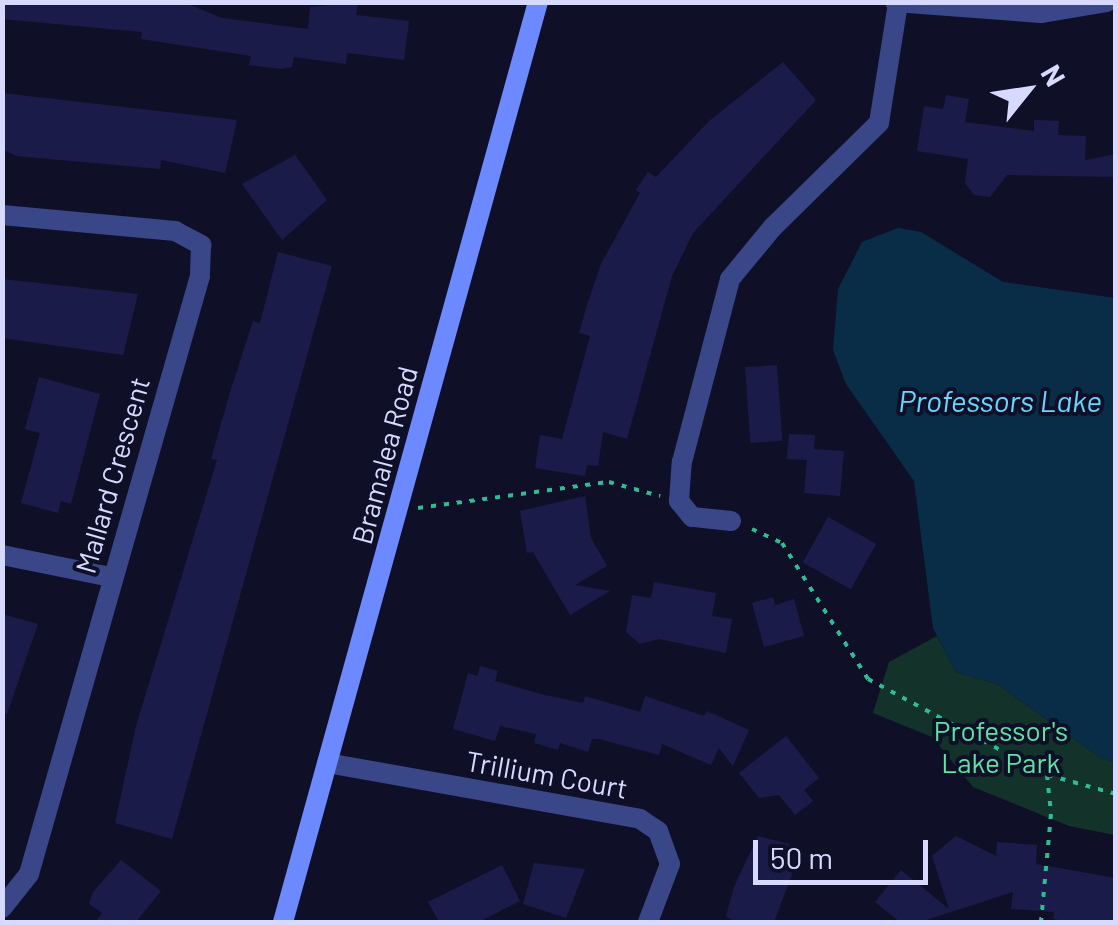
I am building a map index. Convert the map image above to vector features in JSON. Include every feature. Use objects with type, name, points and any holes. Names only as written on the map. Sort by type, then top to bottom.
[{"type":"main road","name":"Bramalea Road","points":[[283,922],[538,2]]},
{"type":"street","points":[[731,520],[692,518],[679,501],[682,462],[730,279],[772,228],[880,122],[896,3],[1042,13],[1107,2]]},
{"type":"street","name":"Mallard Crescent","points":[[2,215],[174,231],[200,245],[200,276],[111,577],[30,874],[2,908]]},
{"type":"street","points":[[2,554],[111,577]]},
{"type":"street","name":"Trillium Court","points":[[327,763],[640,819],[658,831],[670,864],[648,922]]},
{"type":"path","points":[[398,511],[609,482],[679,501]]},
{"type":"path","points":[[731,520],[782,543],[868,679],[1047,775],[1116,794]]},
{"type":"path","points":[[1041,922],[1051,814],[1047,775]]},
{"type":"green space","name":"Professor's Lake Park","points":[[937,636],[956,672],[997,684],[1101,758],[1115,762],[1115,835],[1069,826],[973,787],[932,737],[873,713],[889,662]]},
{"type":"water","name":"Professors Lake","points":[[898,228],[921,232],[1003,282],[1115,298],[1115,762],[1101,758],[997,684],[956,672],[933,628],[914,481],[846,384],[833,350],[838,289],[862,242]]},
{"type":"building","points":[[2,2],[183,2],[222,18],[308,29],[310,7],[358,2],[356,15],[409,21],[404,60],[347,53],[346,64],[294,57],[292,67],[281,69],[249,65],[251,56],[141,39],[142,32],[2,19]]},
{"type":"building","points":[[783,62],[816,100],[693,233],[672,276],[627,439],[603,432],[598,466],[587,465],[585,476],[535,468],[540,435],[562,439],[590,336],[579,333],[587,305],[601,264],[640,193],[636,190],[648,172],[656,177],[709,121]]},
{"type":"building","points":[[2,93],[237,120],[225,173],[161,160],[160,169],[16,156],[2,149]]},
{"type":"building","points":[[946,95],[969,99],[965,122],[1034,131],[1034,120],[1059,121],[1058,135],[1086,136],[1085,160],[1116,154],[1116,177],[1007,175],[990,197],[974,195],[965,183],[968,159],[917,151],[924,106],[943,109]]},
{"type":"building","points":[[295,155],[327,200],[282,240],[242,184]]},
{"type":"building","points":[[278,252],[332,266],[172,839],[115,823],[136,726],[217,460],[211,459],[230,392],[253,321],[260,323]]},
{"type":"building","points":[[2,279],[138,294],[123,355],[2,338]]},
{"type":"building","points":[[777,365],[782,441],[750,443],[745,367]]},
{"type":"building","points":[[39,377],[100,394],[71,504],[61,501],[58,513],[21,503],[40,433],[25,429]]},
{"type":"building","points":[[789,434],[815,435],[814,449],[844,451],[840,496],[804,493],[807,460],[787,459]]},
{"type":"building","points":[[585,496],[591,538],[607,566],[575,585],[610,591],[570,615],[533,552],[527,553],[520,511]]},
{"type":"building","points":[[828,517],[876,544],[851,589],[803,562]]},
{"type":"building","points":[[654,582],[716,593],[712,616],[732,619],[726,653],[659,639],[640,644],[626,632],[632,595],[651,598]]},
{"type":"building","points":[[773,597],[775,605],[794,599],[804,636],[764,647],[752,603]]},
{"type":"building","points":[[2,614],[38,624],[7,714],[2,713]]},
{"type":"building","points":[[480,666],[498,671],[495,681],[545,695],[583,703],[585,696],[640,712],[645,696],[704,716],[707,711],[749,730],[733,766],[719,748],[711,765],[662,744],[659,755],[599,739],[592,739],[588,752],[560,743],[558,750],[534,743],[536,734],[500,726],[495,741],[453,729],[468,673],[477,676]]},
{"type":"building","points":[[786,736],[819,778],[804,790],[813,801],[795,815],[779,795],[759,798],[739,773]]},
{"type":"building","points":[[758,836],[797,846],[794,869],[774,922],[735,922],[726,916],[734,887]]},
{"type":"building","points":[[956,836],[996,856],[997,842],[1037,845],[1036,864],[1116,878],[1116,922],[1074,922],[1053,919],[1054,912],[1011,909],[1013,892],[920,922],[900,922],[875,902],[901,870],[949,909],[932,856]]},
{"type":"building","points":[[121,860],[161,891],[136,922],[95,922],[102,913],[89,904],[93,892]]},
{"type":"building","points":[[534,863],[585,869],[566,918],[523,904]]},
{"type":"building","points":[[502,865],[520,901],[479,922],[439,922],[428,902]]}]
